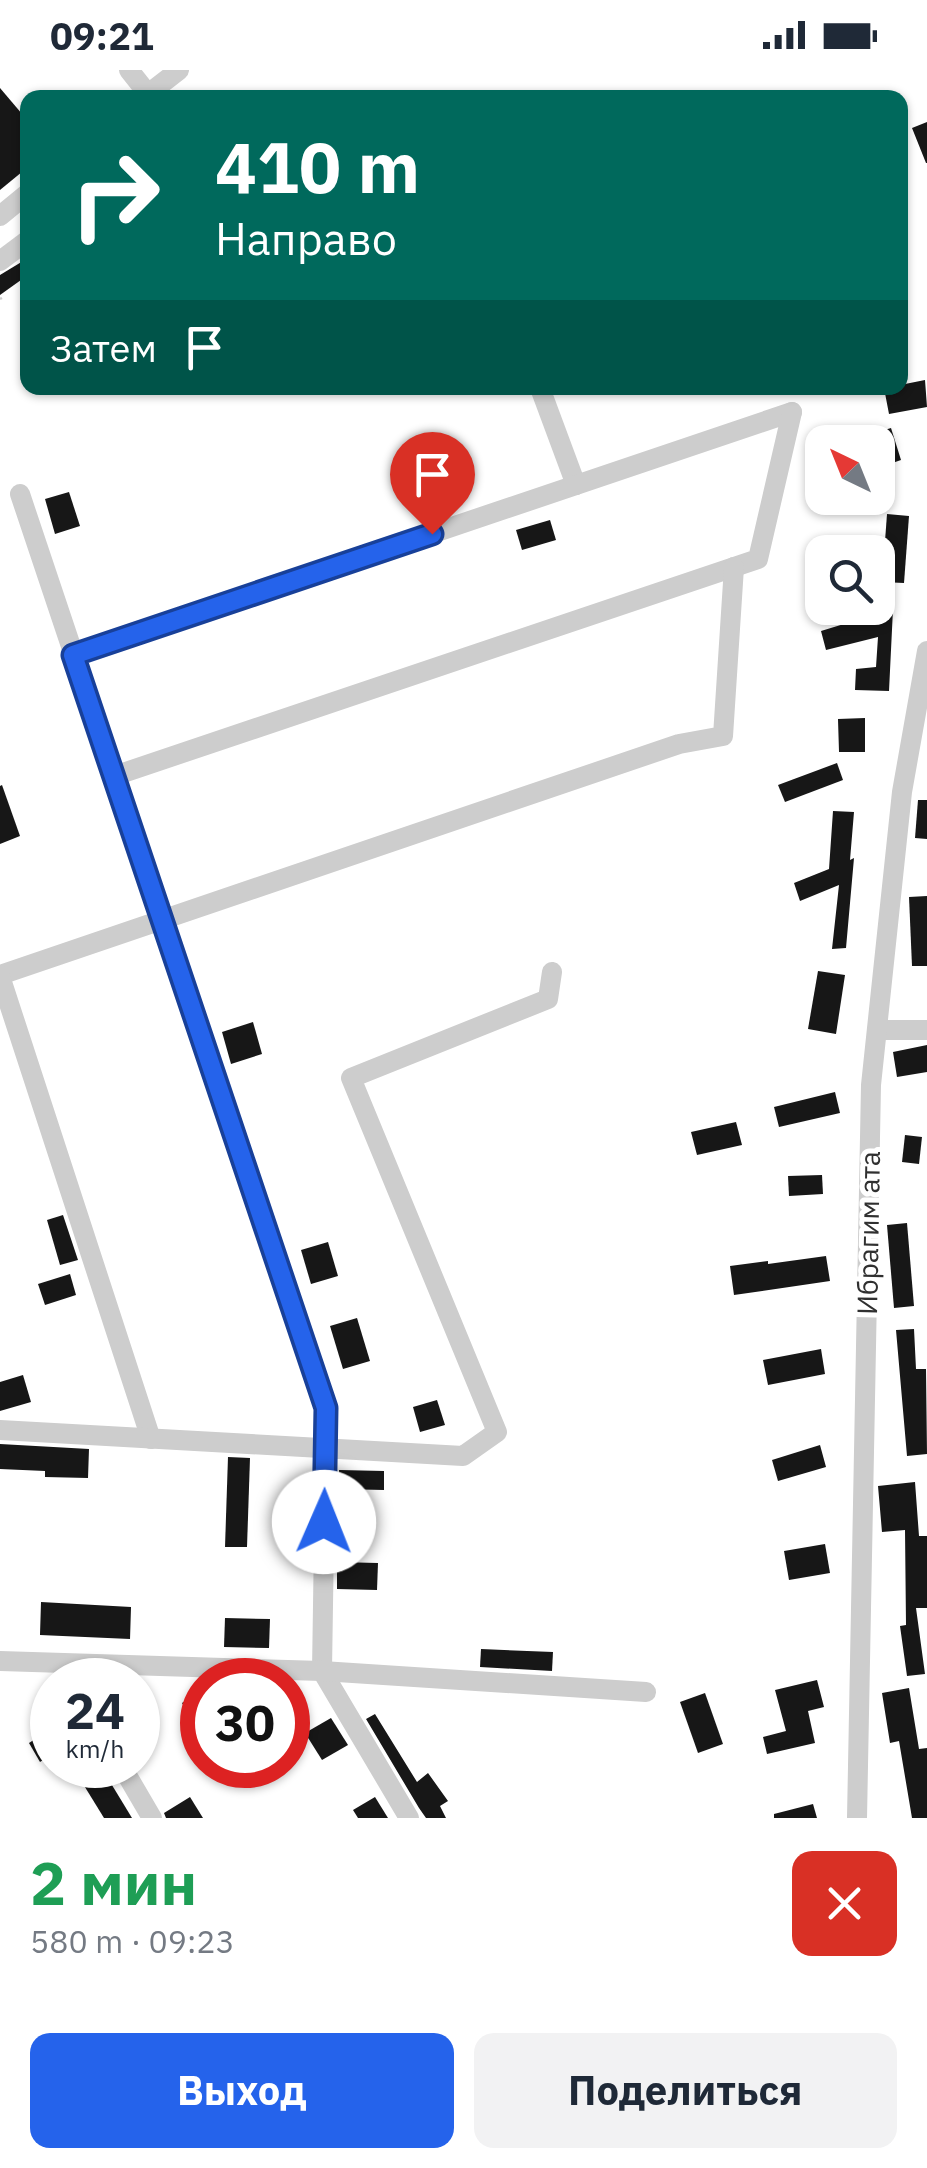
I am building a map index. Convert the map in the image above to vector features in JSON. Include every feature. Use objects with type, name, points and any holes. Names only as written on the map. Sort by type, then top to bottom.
[{"type":"street","points":[[153,90],[180,70]]},
{"type":"street","points":[[0,216],[20,200]]},
{"type":"street","points":[[543,395],[576,486]]},
{"type":"street","points":[[73,655],[792,412],[758,559],[114,776]]},
{"type":"street","points":[[20,494],[326,1408],[322,1671],[408,1818]]},
{"type":"street","points":[[151,1439],[0,975],[678,744],[722,736],[734,567]]},
{"type":"street","name":"Ибрагим ата","points":[[858,1818],[871,1104],[902,792],[927,652]]},
{"type":"street","points":[[0,1430],[463,1456],[497,1432],[351,1078],[548,999],[552,972]]},
{"type":"street","points":[[877,1030],[927,1030]]},
{"type":"street","points":[[0,1660],[30,1661]]},
{"type":"street","points":[[160,1665],[646,1692]]},
{"type":"street","points":[[134,1788],[152,1818]]},
{"type":"building","points":[[0,88],[20,112],[20,174],[0,190]]},
{"type":"building","points":[[927,122],[927,163],[926,163],[912,128]]},
{"type":"building","points":[[20,263],[20,281],[0,295],[0,275]]},
{"type":"building","points":[[925,380],[927,407],[889,414],[885,395],[908,395],[908,383]]},
{"type":"building","points":[[895,441],[901,460],[895,462]]},
{"type":"building","points":[[69,492],[80,526],[55,534],[45,499]]},
{"type":"building","points":[[887,515],[909,516],[904,583],[895,583],[895,535],[885,535]]},
{"type":"building","points":[[550,520],[556,540],[522,550],[516,530]]},
{"type":"building","points":[[841,625],[892,625],[889,691],[855,690],[856,669],[876,667],[878,637],[826,650],[821,631]]},
{"type":"building","points":[[865,718],[865,752],[839,752],[838,719]]},
{"type":"building","points":[[837,763],[843,780],[785,802],[778,785]]},
{"type":"building","points":[[0,786],[20,836],[0,844]]},
{"type":"building","points":[[918,800],[927,800],[927,839],[915,838]]},
{"type":"building","points":[[833,811],[854,812],[850,860],[854,858],[846,948],[832,949],[839,885],[800,901],[794,883],[829,869]]},
{"type":"building","points":[[927,896],[927,966],[912,966],[909,897]]},
{"type":"building","points":[[818,971],[845,975],[836,1034],[808,1029]]},
{"type":"building","points":[[253,1022],[262,1054],[231,1064],[222,1032]]},
{"type":"building","points":[[927,1045],[927,1072],[897,1077],[893,1052]]},
{"type":"building","points":[[835,1092],[840,1113],[779,1127],[774,1107]]},
{"type":"building","points":[[736,1122],[742,1145],[697,1155],[691,1132]]},
{"type":"building","points":[[905,1135],[922,1137],[919,1164],[902,1162]]},
{"type":"building","points":[[822,1175],[823,1194],[789,1196],[788,1176]]},
{"type":"building","points":[[63,1215],[78,1260],[60,1265],[47,1220]]},
{"type":"building","points":[[907,1223],[914,1306],[894,1308],[887,1225]]},
{"type":"building","points":[[328,1242],[338,1276],[311,1284],[301,1250]]},
{"type":"building","points":[[826,1256],[830,1281],[734,1295],[730,1266]]},
{"type":"building","points":[[70,1274],[76,1295],[45,1305],[38,1284]]},
{"type":"building","points":[[357,1318],[370,1361],[343,1369],[330,1326]]},
{"type":"building","points":[[914,1329],[916,1369],[926,1369],[927,1454],[907,1456],[896,1330]]},
{"type":"building","points":[[821,1349],[825,1374],[768,1385],[763,1360]]},
{"type":"building","points":[[23,1375],[31,1402],[0,1411],[0,1382]]},
{"type":"building","points":[[437,1400],[445,1425],[420,1432],[413,1407]]},
{"type":"building","points":[[0,1444],[89,1449],[88,1478],[45,1477],[45,1471],[0,1469]]},
{"type":"building","points":[[820,1445],[826,1467],[778,1481],[772,1460]]},
{"type":"building","points":[[228,1457],[250,1458],[247,1547],[225,1547]]},
{"type":"building","points":[[339,1470],[384,1471],[384,1490],[339,1489]]},
{"type":"building","points":[[915,1482],[919,1536],[927,1536],[927,1608],[916,1608],[925,1674],[907,1676],[900,1626],[906,1625],[905,1530],[882,1532],[878,1486]]},
{"type":"building","points":[[825,1544],[830,1573],[789,1580],[784,1551]]},
{"type":"building","points":[[337,1562],[378,1563],[377,1590],[337,1589]]},
{"type":"building","points":[[41,1602],[131,1607],[130,1639],[40,1635]]},
{"type":"building","points":[[225,1618],[270,1619],[269,1648],[224,1647]]},
{"type":"building","points":[[481,1649],[553,1652],[552,1671],[480,1667]]},
{"type":"building","points":[[817,1680],[824,1707],[808,1711],[815,1743],[767,1754],[763,1737],[786,1731],[775,1690]]},
{"type":"building","points":[[909,1688],[919,1749],[927,1748],[927,1818],[912,1818],[899,1741],[890,1743],[882,1693]]},
{"type":"building","points":[[705,1693],[723,1744],[698,1753],[680,1702]]},
{"type":"building","points":[[375,1714],[417,1782],[428,1773],[448,1801],[440,1806],[446,1818],[426,1818],[419,1808],[366,1719]]},
{"type":"building","points":[[331,1718],[348,1745],[322,1760],[310,1741],[310,1730]]},
{"type":"building","points":[[86,1788],[114,1788],[132,1818],[104,1818]]},
{"type":"building","points":[[190,1797],[203,1818],[166,1818],[164,1813]]},
{"type":"building","points":[[375,1797],[388,1818],[358,1818],[353,1810]]},
{"type":"building","points":[[813,1804],[817,1818],[774,1818],[774,1814]]},
{"type":"route","points":[[324,1522],[326,1408],[73,655],[432,534]]}]
